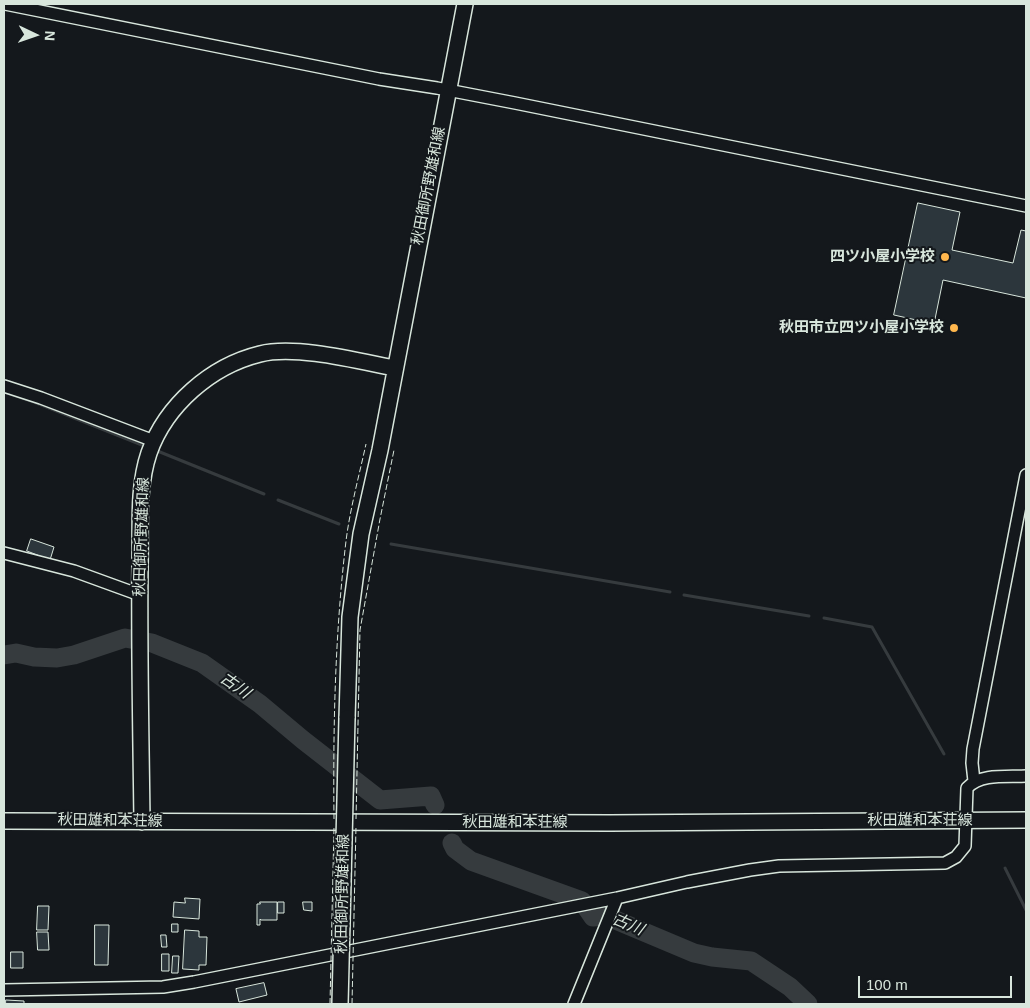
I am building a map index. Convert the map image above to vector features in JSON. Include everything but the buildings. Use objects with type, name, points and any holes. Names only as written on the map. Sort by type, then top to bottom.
[{"type":"main road","name":"秋田御所野雄和線","points":[[340,1004],[350,617],[361,534],[380,450],[464,4]]},
{"type":"main road","name":"秋田御所野雄和線","points":[[142,822],[141,495],[144,471],[152,445],[166,420],[185,397],[205,378],[261,354],[289,352],[332,356],[394,368]]},
{"type":"main road","name":"秋田雄和本荘線","points":[[4,821],[625,823],[1026,820]]},
{"type":"street","points":[[5,4],[448,90],[1026,206]]},
{"type":"street","points":[[4,386],[41,398],[152,445]]},
{"type":"street","points":[[974,781],[972,763],[974,749],[1026,475]]},
{"type":"street","points":[[4,553],[74,571],[140,595]]},
{"type":"street","points":[[4,990],[163,987],[770,867],[945,863],[956,857],[965,846],[967,788],[974,781],[994,777],[1026,776]]},
{"type":"street","points":[[574,1004],[617,898]]},
{"type":"waterway","points":[[4,392],[147,447]]},
{"type":"waterway","points":[[155,450],[264,494]]},
{"type":"waterway","points":[[278,500],[339,524]]},
{"type":"waterway","points":[[391,544],[670,592]]},
{"type":"waterway","points":[[684,595],[809,616]]},
{"type":"waterway","points":[[824,618],[872,627],[944,754]]},
{"type":"waterway","name":"古川","points":[[4,655],[16,653],[34,657],[57,658],[74,655],[125,638],[152,643],[202,663],[260,704],[380,800],[431,796],[435,805]]},
{"type":"waterway","name":"古川","points":[[452,843],[455,849],[471,861],[582,901],[593,917],[606,916],[694,953],[751,961],[790,987],[808,1004]]},
{"type":"waterway","points":[[1005,868],[1026,910]]},
{"type":"fence","points":[[334,819],[334,749],[339,611],[346,541],[366,444]]},
{"type":"fence","points":[[356,819],[360,630],[394,450]]},
{"type":"fence","points":[[352,1004],[356,826]]},
{"type":"fence","points":[[330,1004],[334,827]]},
{"type":"place","name":"四ツ小屋小学校","points":[[945,257]]},
{"type":"place","name":"秋田市立四ツ小屋小学校","points":[[954,328]]}]
